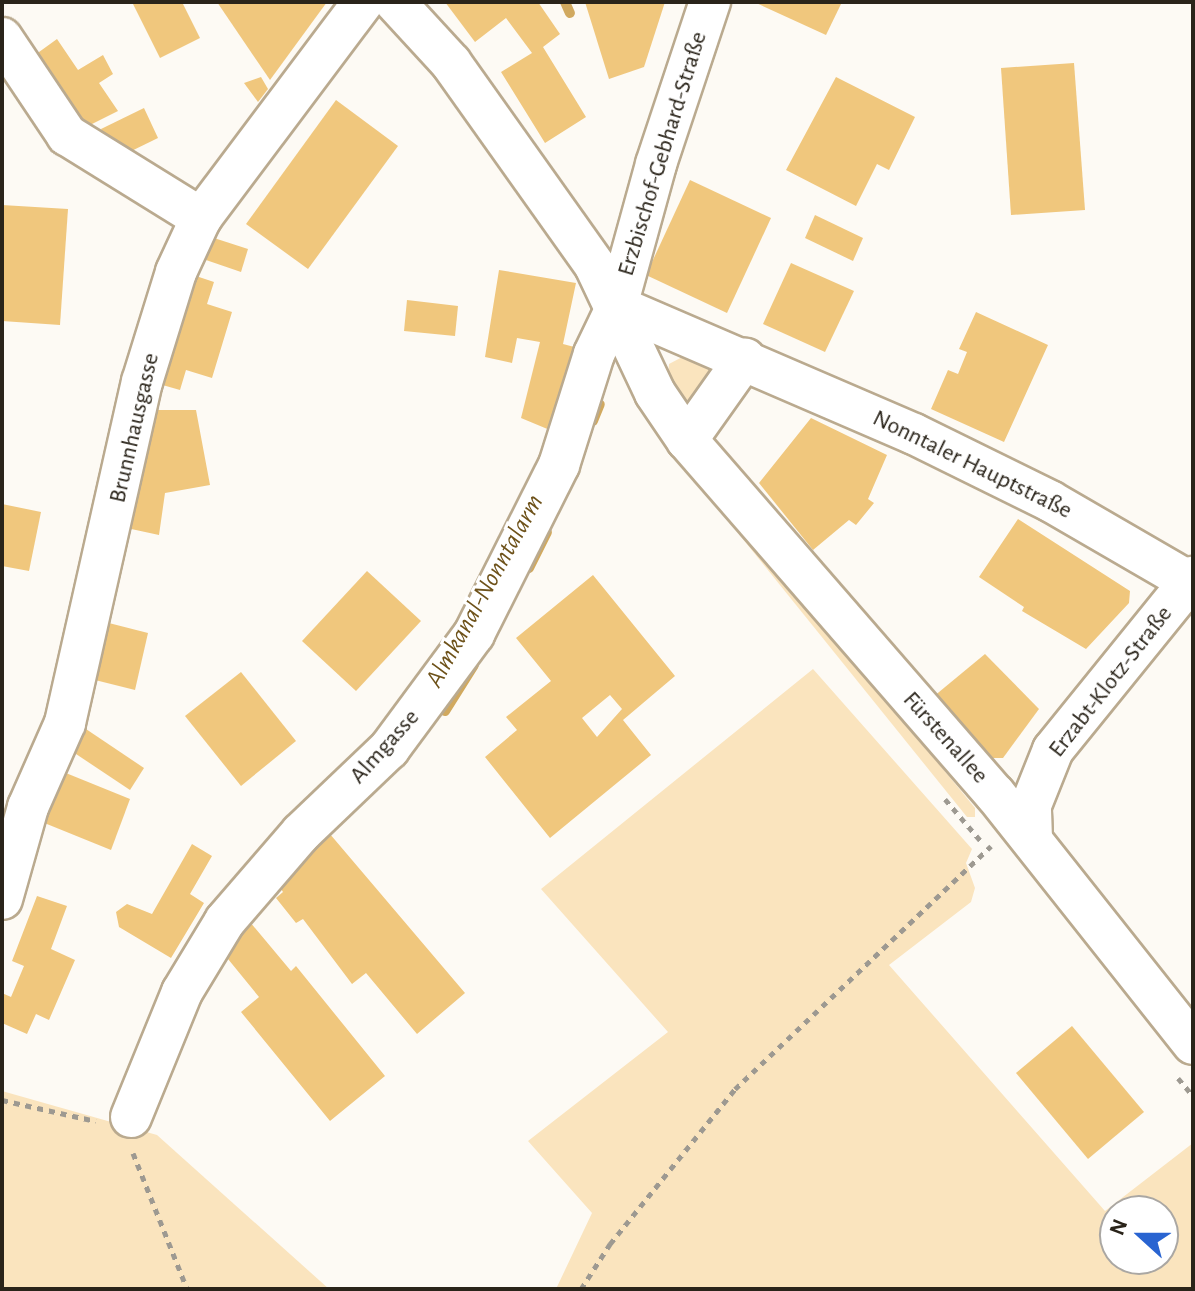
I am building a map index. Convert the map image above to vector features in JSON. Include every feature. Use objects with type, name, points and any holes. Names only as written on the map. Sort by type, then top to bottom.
[{"type":"street","name":"Brunnhausgasse","points":[[2,899],[28,807],[65,723],[142,382],[176,272],[201,218],[363,2]]},
{"type":"street","points":[[395,2],[451,63],[617,306]]},
{"type":"street","name":"Erzbischof-Gebhard-Straße","points":[[617,306],[656,164],[710,2]]},
{"type":"street","points":[[2,38],[67,135],[201,218]]},
{"type":"street","name":"Nonntaler Hauptstraße","points":[[617,306],[745,358],[1050,501],[1191,581]]},
{"type":"street","name":"Fürstenallee","points":[[617,306],[655,393],[687,440],[1015,842],[1193,1044]]},
{"type":"street","name":"Almgasse","points":[[130,1123],[182,992],[225,921],[301,833],[389,749],[474,634],[559,465],[594,354],[617,306]]},
{"type":"street","points":[[687,440],[745,358]]},
{"type":"street","name":"Erzabt-Klotz-Straße","points":[[1015,842],[1053,750],[1191,581]]},
{"type":"path","points":[[581,1289],[610,1244],[735,1089],[986,847],[1015,842]]},
{"type":"path","points":[[2,1100],[130,1123],[142,1181],[187,1289]]},
{"type":"shaded area","points":[[688,354],[715,370],[689,404],[668,375],[669,364]]},
{"type":"shaded area","points":[[688,471],[817,615],[975,808],[975,817],[967,817]]},
{"type":"shaded area","points":[[813,669],[972,849],[966,863],[975,888],[971,902],[889,965],[1099,1204],[1099,1275],[1179,1275],[1179,1195],[1126,1195],[1193,1143],[1193,1289],[556,1289],[592,1213],[528,1141],[668,1032],[541,889]]},
{"type":"shaded area","points":[[2,1091],[157,1135],[329,1289],[2,1289]]},
{"type":"building","points":[[132,2],[182,2],[200,38],[160,58]]},
{"type":"building","points":[[217,2],[327,2],[270,80]]},
{"type":"building","points":[[445,2],[538,2],[560,34],[543,47],[586,117],[545,143],[501,72],[532,53],[506,18],[475,42]]},
{"type":"building","points":[[585,2],[665,2],[644,67],[609,79]]},
{"type":"building","points":[[754,2],[842,2],[826,35]]},
{"type":"building","points":[[57,39],[78,70],[103,55],[113,74],[99,83],[118,111],[76,132],[28,60]]},
{"type":"building","points":[[1074,63],[1085,210],[1011,215],[1001,68]]},
{"type":"building","points":[[261,77],[268,89],[258,102],[244,83]]},
{"type":"building","points":[[836,77],[915,117],[889,170],[877,164],[856,206],[786,170]]},
{"type":"building","points":[[336,100],[398,146],[308,269],[246,224]]},
{"type":"building","points":[[144,108],[158,138],[115,159],[101,129]]},
{"type":"building","points":[[690,180],[771,218],[727,313],[646,275]]},
{"type":"building","points":[[2,205],[68,209],[60,325],[2,321]]},
{"type":"building","points":[[815,215],[863,238],[853,261],[805,238]]},
{"type":"building","points":[[214,238],[248,249],[241,272],[206,260]]},
{"type":"building","points":[[791,263],[854,291],[825,352],[763,324]]},
{"type":"building","points":[[499,270],[576,283],[563,344],[578,348],[557,433],[521,418],[540,342],[517,338],[512,363],[485,357]]},
{"type":"building","points":[[187,273],[214,282],[207,304],[232,312],[212,378],[186,370],[180,390],[152,382]]},
{"type":"building","points":[[407,300],[458,306],[455,336],[404,331]]},
{"type":"building","points":[[976,312],[1048,345],[1004,442],[931,409],[948,370],[958,374],[967,352],[959,349]]},
{"type":"building","points":[[145,410],[196,410],[210,485],[165,493],[159,535],[122,527]]},
{"type":"building","points":[[811,418],[887,455],[868,499],[874,503],[856,525],[849,520],[813,550],[759,483]]},
{"type":"building","points":[[2,504],[41,512],[29,571],[2,566]]},
{"type":"building","points":[[1018,519],[1130,591],[1129,603],[1086,649],[1022,611],[1024,607],[979,577]]},
{"type":"building","points":[[367,571],[421,621],[356,691],[302,641]]},
{"type":"building","points":[[593,575],[675,676],[623,720],[651,755],[550,838],[485,757],[517,730],[506,717],[551,681],[516,638]],"holes":[[[610,695],[622,709],[597,737],[582,718]]]},
{"type":"building","points":[[101,621],[148,633],[135,690],[87,678]]},
{"type":"building","points":[[985,654],[1039,709],[1003,758],[986,758],[933,697]]},
{"type":"building","points":[[241,672],[296,741],[241,786],[185,716]]},
{"type":"building","points":[[80,725],[144,768],[130,790],[70,750]]},
{"type":"building","points":[[56,769],[130,799],[111,850],[37,820]]},
{"type":"building","points":[[324,827],[465,993],[417,1034],[366,973],[352,984],[303,919],[296,923],[276,898],[283,892],[276,881]]},
{"type":"building","points":[[192,844],[212,856],[190,894],[204,903],[171,958],[119,927],[116,912],[127,904],[152,914]]},
{"type":"building","points":[[37,896],[67,906],[51,949],[75,960],[49,1020],[36,1014],[27,1034],[2,1023],[2,993],[11,997],[24,966],[12,961]]},
{"type":"building","points":[[250,922],[291,971],[296,966],[385,1076],[330,1121],[241,1012],[259,997],[219,948]]},
{"type":"building","points":[[1072,1026],[1144,1112],[1088,1159],[1016,1073]]},
{"type":"waterway","name":"Almkanal-Nonntalarm","points":[[565,2],[570,13]]},
{"type":"waterway","name":"Almkanal-Nonntalarm","points":[[593,421],[600,404]]},
{"type":"waterway","name":"Almkanal-Nonntalarm","points":[[529,568],[547,532]]},
{"type":"waterway","name":"Almkanal-Nonntalarm","points":[[445,711],[474,665]]}]
